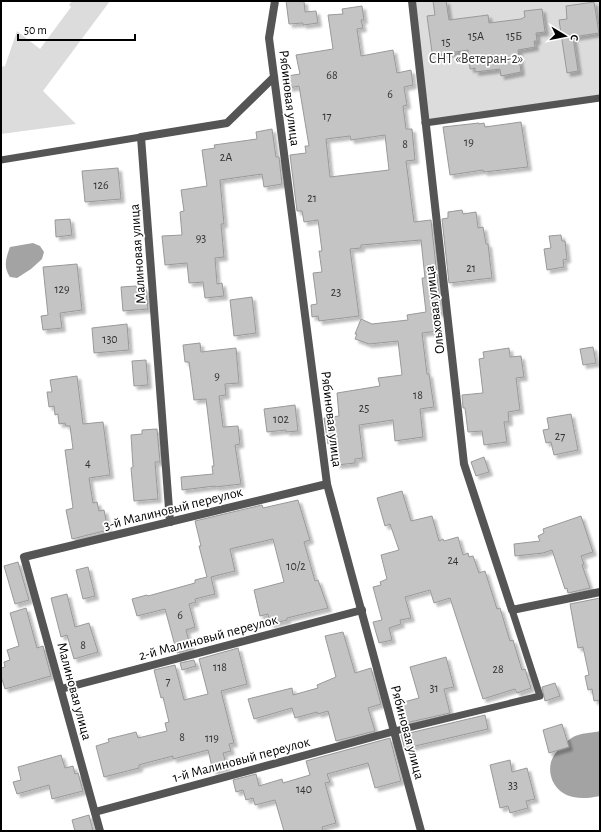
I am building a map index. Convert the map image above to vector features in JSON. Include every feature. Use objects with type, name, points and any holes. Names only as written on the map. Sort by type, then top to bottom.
[{"type":"street","name":"Рябиновая улица","points":[[275,1],[270,38],[274,77],[327,484],[421,831]]},
{"type":"street","name":"Ольховая улица","points":[[412,1],[464,464],[512,610]]},
{"type":"street","points":[[142,137],[227,123],[274,77]]},
{"type":"street","name":"Малиновая улица","points":[[142,137],[170,522]]},
{"type":"street","name":"3-й Малиновый переулок","points":[[24,557],[327,484]]},
{"type":"street","name":"Малиновая улица","points":[[24,557],[100,831]]},
{"type":"street","points":[[512,610],[600,592]]},
{"type":"street","name":"2-й Малиновый переулок","points":[[61,689],[362,610]]},
{"type":"street","name":"1-й Малиновый переулок","points":[[95,812],[395,731]]},
{"type":"lane","points":[[425,123],[600,98]]},
{"type":"lane","points":[[1,160],[142,137]]},
{"type":"lane","points":[[395,731],[540,696],[512,610]]},
{"type":"green space","points":[[72,1],[110,1],[43,91],[76,124],[1,134],[1,67],[5,66],[17,31],[40,49],[71,7],[69,5]]},
{"type":"green space","name":"СНТ «Ветеран-2»","points":[[412,1],[600,1],[600,98],[425,123]]},
{"type":"shaded area","points":[[33,243],[40,246],[44,252],[42,259],[31,269],[17,278],[10,277],[6,270],[6,259],[10,247]]},
{"type":"shaded area","points":[[600,731],[600,796],[580,798],[562,793],[554,784],[550,774],[551,762],[554,755],[573,737]]},
{"type":"building","points":[[286,1],[304,1],[305,12],[316,11],[318,23],[303,25],[303,23],[289,24]]},
{"type":"building","points":[[433,1],[446,1],[449,20],[488,15],[489,23],[521,19],[525,17],[524,11],[542,9],[545,32],[536,33],[537,41],[534,41],[535,47],[518,50],[521,72],[501,76],[500,69],[475,72],[475,68],[470,69],[468,50],[436,55],[435,52],[432,52],[427,16],[435,15]]},
{"type":"building","points":[[594,2],[599,33],[573,37],[578,71],[567,73],[559,20],[567,19],[566,6]]},
{"type":"building","points":[[362,6],[364,20],[361,20],[363,28],[357,29],[361,56],[393,50],[397,73],[411,70],[413,85],[404,87],[407,105],[403,106],[406,129],[412,129],[415,160],[406,161],[414,222],[431,220],[441,313],[436,313],[438,331],[422,333],[427,374],[429,374],[434,407],[420,409],[423,437],[395,441],[393,420],[359,425],[363,458],[355,459],[355,463],[337,465],[333,448],[331,448],[330,444],[328,444],[324,418],[339,416],[337,393],[380,386],[378,378],[402,375],[398,341],[369,344],[355,339],[357,334],[355,334],[361,319],[372,324],[408,320],[407,315],[426,312],[422,278],[425,278],[421,240],[361,245],[361,248],[350,249],[359,316],[319,321],[318,316],[312,317],[311,305],[317,304],[313,273],[322,272],[319,251],[322,251],[318,220],[304,222],[302,211],[297,211],[290,155],[306,153],[305,146],[309,146],[299,86],[289,88],[287,76],[300,74],[296,55],[333,49],[328,15],[343,14],[342,9]],"holes":[[[385,135],[389,170],[330,177],[326,139],[350,136],[351,140]]]},
{"type":"building","points":[[521,122],[528,167],[484,172],[483,170],[450,175],[443,127],[484,123],[485,127]]},
{"type":"building","points":[[272,129],[276,157],[279,157],[282,184],[264,187],[262,174],[220,180],[224,224],[221,224],[224,257],[215,258],[217,284],[222,283],[224,296],[205,298],[203,282],[189,283],[187,263],[165,265],[162,236],[182,235],[180,212],[184,211],[181,190],[207,186],[202,150],[215,148],[214,145],[257,139],[256,132]]},
{"type":"building","points":[[118,168],[121,199],[85,202],[82,171]]},
{"type":"building","points":[[462,210],[463,214],[476,212],[478,228],[483,227],[486,244],[488,244],[492,278],[449,283],[442,219],[448,218],[448,212]]},
{"type":"building","points":[[70,219],[72,235],[56,237],[55,220]]},
{"type":"building","points":[[561,235],[562,241],[565,241],[567,259],[563,260],[564,267],[547,270],[544,249],[551,248],[549,236]]},
{"type":"building","points":[[77,264],[82,310],[60,313],[62,328],[43,330],[41,316],[48,315],[43,267]]},
{"type":"building","points":[[136,286],[137,289],[146,289],[148,309],[123,311],[121,287]]},
{"type":"building","points":[[252,297],[256,333],[234,336],[230,300]]},
{"type":"building","points":[[127,324],[129,350],[94,353],[92,328]]},
{"type":"building","points":[[200,343],[201,352],[236,348],[239,383],[225,384],[226,395],[219,396],[223,427],[238,426],[240,444],[235,445],[241,484],[182,490],[181,477],[213,474],[212,466],[214,466],[206,399],[194,400],[189,362],[185,362],[183,345]]},
{"type":"building","points":[[593,347],[596,363],[583,365],[580,349]]},
{"type":"building","points":[[509,348],[510,357],[521,356],[524,377],[516,378],[520,410],[508,412],[509,422],[504,422],[507,442],[484,445],[482,431],[468,432],[462,395],[483,393],[479,359],[484,358],[483,352]]},
{"type":"building","points":[[146,360],[148,385],[134,386],[132,361]]},
{"type":"building","points":[[77,376],[83,424],[103,422],[110,475],[89,478],[93,503],[97,502],[99,511],[104,510],[108,530],[72,539],[66,510],[73,508],[65,450],[73,449],[70,426],[66,426],[65,423],[59,424],[58,414],[55,415],[54,406],[49,407],[47,392],[52,392],[50,380]]},
{"type":"building","points":[[295,405],[298,431],[286,432],[286,430],[267,432],[264,409]]},
{"type":"building","points":[[571,414],[578,450],[554,455],[551,442],[546,443],[543,430],[549,429],[547,418]]},
{"type":"building","points":[[157,429],[160,462],[155,462],[158,499],[134,501],[131,468],[133,467],[131,435],[142,434],[142,430]]},
{"type":"building","points":[[484,457],[489,472],[476,476],[471,462]]},
{"type":"building","points":[[402,491],[411,521],[432,516],[439,541],[458,537],[463,555],[468,553],[469,557],[473,556],[479,573],[485,571],[497,609],[500,608],[510,641],[513,640],[522,670],[525,669],[531,688],[517,693],[515,689],[483,699],[450,598],[434,603],[430,590],[405,597],[411,618],[400,620],[401,624],[389,628],[392,640],[379,643],[373,622],[382,620],[373,587],[381,585],[380,582],[387,579],[381,555],[399,550],[390,524],[385,526],[377,498]]},
{"type":"building","points":[[298,500],[310,540],[304,542],[315,581],[318,580],[328,608],[287,618],[287,620],[270,624],[268,614],[260,616],[254,590],[284,582],[273,539],[230,549],[235,571],[211,577],[215,594],[195,599],[196,602],[189,604],[195,627],[186,630],[191,649],[177,653],[165,609],[137,616],[132,599],[195,583],[195,580],[207,577],[199,546],[201,546],[195,521],[262,505],[263,508]]},
{"type":"building","points":[[581,516],[593,552],[581,556],[584,564],[582,565],[590,588],[568,593],[567,588],[565,589],[552,550],[543,553],[515,556],[514,544],[540,541],[538,536],[544,533],[543,529]]},
{"type":"building","points":[[18,562],[29,600],[15,604],[4,566]]},
{"type":"building","points":[[88,567],[95,596],[83,599],[76,570]]},
{"type":"building","points":[[67,594],[75,627],[89,623],[98,652],[74,659],[67,635],[61,637],[51,598]]},
{"type":"building","points":[[600,598],[600,700],[594,701],[592,689],[588,690],[585,676],[589,675],[583,647],[578,648],[570,604]]},
{"type":"building","points":[[26,608],[37,648],[43,646],[51,676],[5,689],[1,676],[1,668],[5,667],[4,662],[10,660],[7,650],[19,646],[10,613]]},
{"type":"building","points":[[343,632],[355,673],[371,668],[381,704],[368,708],[375,731],[336,741],[328,711],[318,714],[317,712],[295,718],[292,708],[254,719],[248,699],[292,688],[293,695],[318,688],[317,685],[336,677],[325,636]]},
{"type":"building","points":[[238,648],[247,684],[221,691],[234,743],[229,744],[231,751],[223,753],[227,767],[213,771],[208,750],[173,759],[173,756],[142,764],[139,765],[139,768],[104,777],[96,746],[109,742],[108,739],[136,732],[138,738],[167,731],[165,723],[169,722],[154,670],[175,665],[184,700],[208,694],[199,659]]},
{"type":"building","points":[[446,657],[454,687],[444,689],[450,713],[401,724],[396,704],[419,698],[410,667]]},
{"type":"building","points":[[194,660],[196,666],[182,670],[180,663]]},
{"type":"building","points":[[555,683],[560,696],[545,701],[542,687]]},
{"type":"building","points":[[485,715],[488,729],[411,747],[405,750],[401,735]]},
{"type":"building","points":[[562,724],[569,747],[549,753],[543,730]]},
{"type":"building","points":[[390,738],[401,781],[375,788],[368,763],[327,774],[330,782],[325,783],[336,823],[322,827],[323,831],[284,831],[275,800],[255,805],[253,798],[246,800],[243,790],[236,792],[233,780],[256,774],[259,786],[282,779],[283,783],[310,775],[306,761]]},
{"type":"building","points":[[61,755],[65,768],[73,766],[75,774],[78,773],[83,791],[52,799],[49,785],[17,794],[13,782],[21,780],[18,767]]},
{"type":"building","points":[[510,760],[512,772],[527,768],[535,799],[526,801],[528,808],[510,813],[508,806],[500,808],[490,765]]},
{"type":"building","points":[[89,815],[93,831],[75,831],[72,820]]}]
